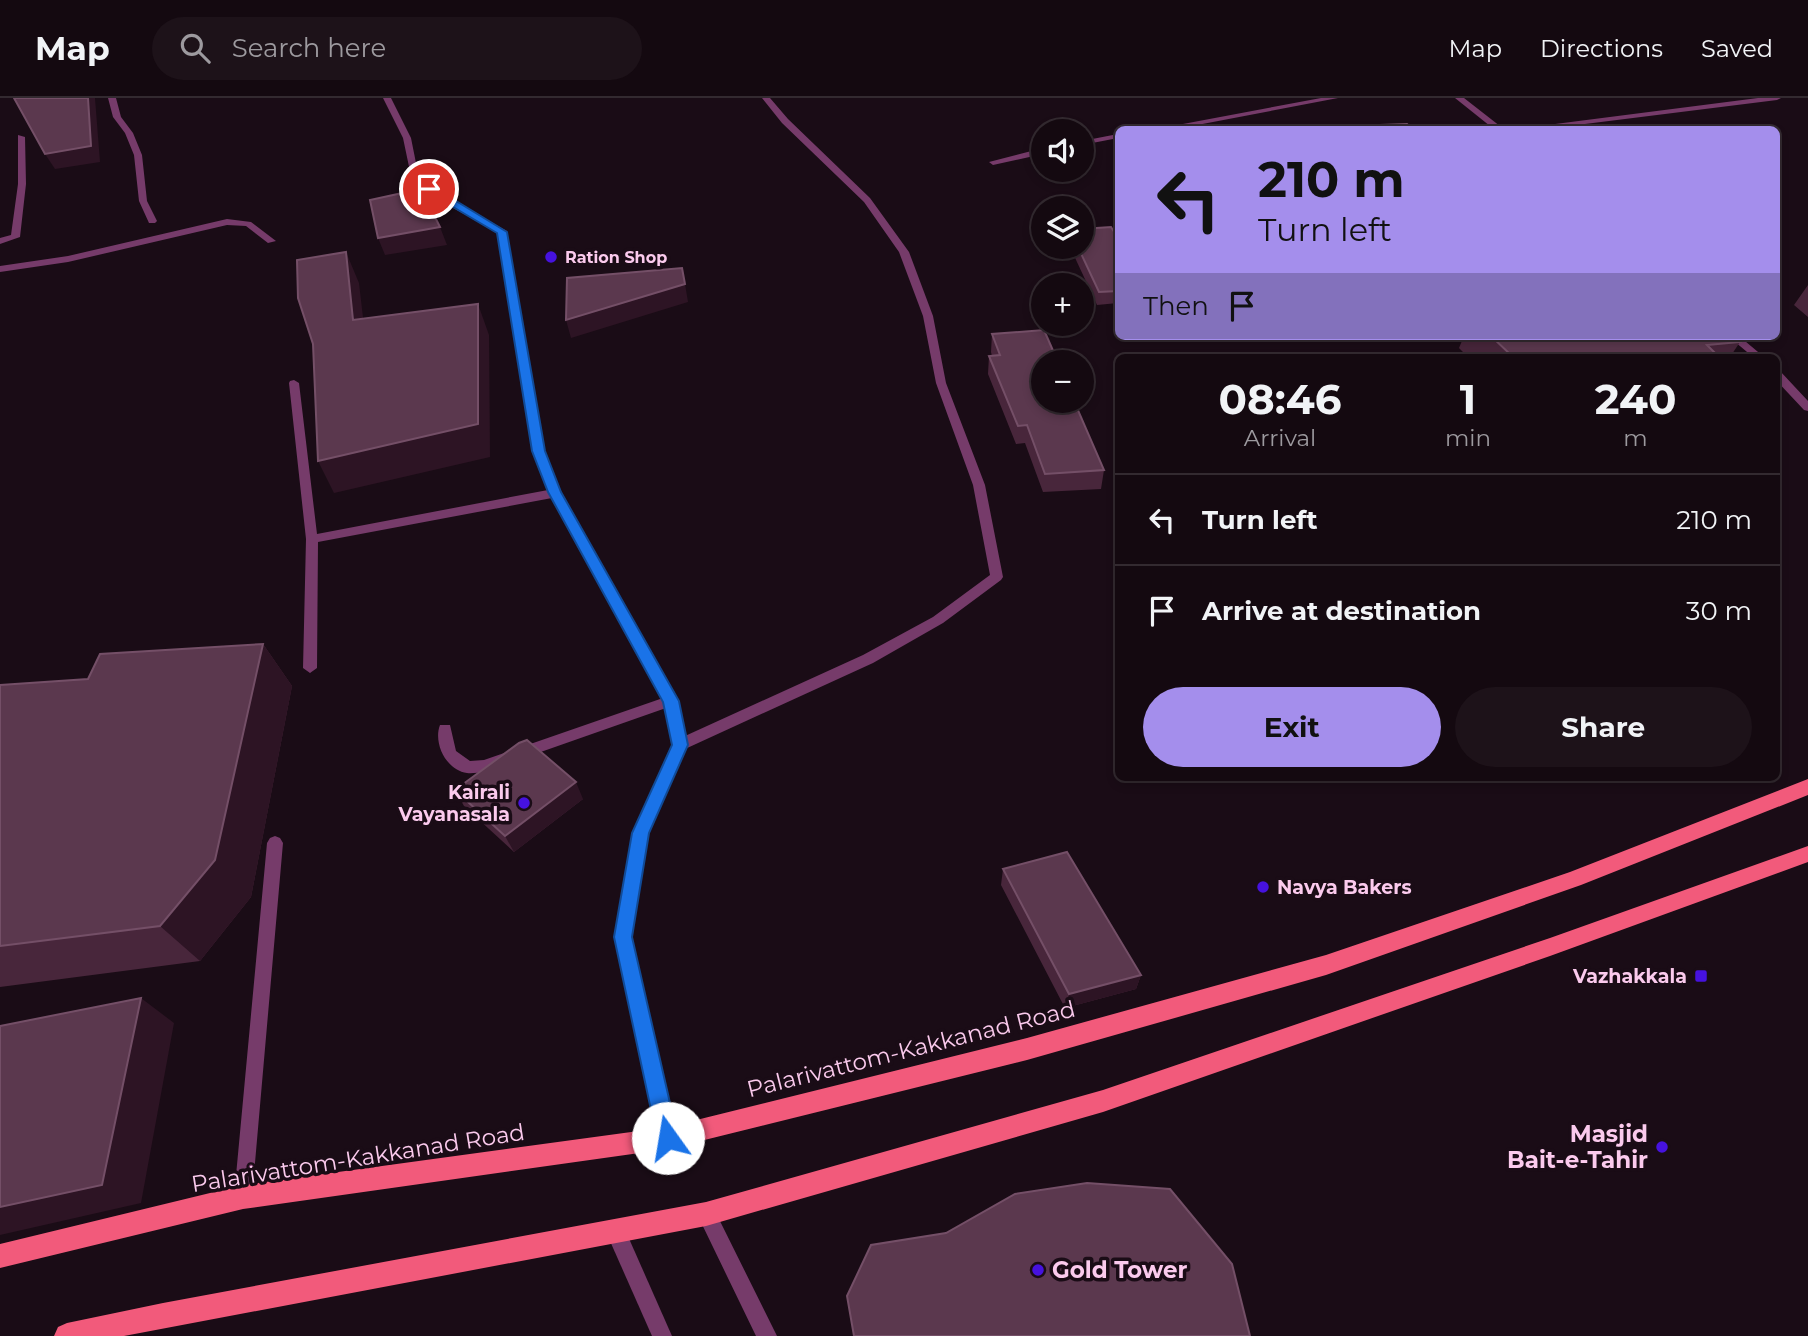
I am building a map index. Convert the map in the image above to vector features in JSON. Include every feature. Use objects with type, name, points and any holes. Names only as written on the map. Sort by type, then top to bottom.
[{"type":"main road","name":"Palarivattom-Kakkanad Road","points":[[0,1256],[243,1197],[668,1138],[1027,1049],[1326,965],[1574,879],[1808,787]]},
{"type":"main road","points":[[67,1336],[163,1315],[706,1214],[1102,1101],[1550,947],[1808,854]]},
{"type":"street","points":[[112,98],[117,117],[129,133],[138,155],[143,201],[152,221]]},
{"type":"street","points":[[387,98],[407,138],[415,179],[443,199],[502,232],[538,451],[555,492],[671,701],[680,745],[641,833],[623,937],[668,1138]]},
{"type":"street","points":[[680,745],[868,659],[937,621],[997,577],[979,485],[941,383],[928,316],[904,252],[867,200],[785,121],[766,98]]},
{"type":"street","points":[[1174,126],[1294,100],[1334,98]]},
{"type":"street","points":[[1459,98],[1496,126]]},
{"type":"street","points":[[1546,126],[1777,98]]},
{"type":"street","points":[[0,242],[15,237],[22,184],[21,136]]},
{"type":"street","points":[[1094,141],[1115,137]]},
{"type":"street","points":[[993,162],[1031,154]]},
{"type":"street","points":[[0,269],[68,259],[227,222],[248,224],[271,241]]},
{"type":"street","points":[[1737,340],[1755,354]]},
{"type":"street","points":[[1780,377],[1808,408]]},
{"type":"street","points":[[294,383],[312,539],[310,668]]},
{"type":"street","points":[[312,539],[555,492]]},
{"type":"street","points":[[445,729],[450,754],[467,767],[484,766],[671,701]]},
{"type":"street","points":[[243,1197],[275,843]]},
{"type":"street","points":[[706,1214],[768,1336]]},
{"type":"street","points":[[616,1231],[659,1335]]},
{"type":"building","points":[[14,98],[88,98],[91,146],[45,154]]},
{"type":"building","points":[[1407,124],[1409,126],[1354,126]]},
{"type":"building","points":[[421,189],[440,227],[378,238],[370,200]]},
{"type":"building","points":[[1111,227],[1115,233],[1115,291],[1099,292],[1094,281],[1094,273],[1090,273],[1084,259],[1094,259],[1094,228]]},
{"type":"building","points":[[346,252],[353,320],[478,304],[478,424],[318,461],[313,344],[298,298],[297,260]]},
{"type":"building","points":[[682,268],[685,284],[566,320],[567,278]]},
{"type":"building","points":[[1031,331],[1031,336],[1047,336],[1053,350],[1031,350],[1031,413],[1079,413],[1104,470],[1045,474],[1027,425],[1018,426],[989,356],[1000,355],[992,334]]},
{"type":"building","points":[[1495,340],[1740,342],[1707,345],[1716,354],[1510,354]]},
{"type":"building","points":[[263,644],[215,860],[160,926],[0,946],[0,685],[88,679],[100,654]]},
{"type":"building","name":"Kairali Vayanasala","points":[[527,740],[576,782],[505,836],[455,790]]},
{"type":"building","points":[[1067,852],[1141,975],[1069,994],[1003,869]]},
{"type":"building","points":[[141,998],[102,1185],[0,1207],[0,1026]]},
{"type":"building","name":"Gold Tower","points":[[1087,1183],[1170,1189],[1232,1264],[1250,1336],[854,1336],[847,1296],[871,1245],[946,1233],[1015,1194]]},
{"type":"place","name":"Ration Shop","points":[[551,257]]},
{"type":"place","name":"Kairali Vayanasala","points":[[524,803]]},
{"type":"place","name":"Navya Bakers","points":[[1263,887]]},
{"type":"place","name":"Vazhakkala","points":[[1701,976]]},
{"type":"place","name":"Masjid Bait-e-Tahir","points":[[1662,1147]]},
{"type":"place","name":"Gold Tower","points":[[1038,1270]]},
{"type":"route","points":[[429,189],[502,232],[538,451],[555,492],[671,701],[680,745],[641,833],[623,937],[668,1138]]}]
